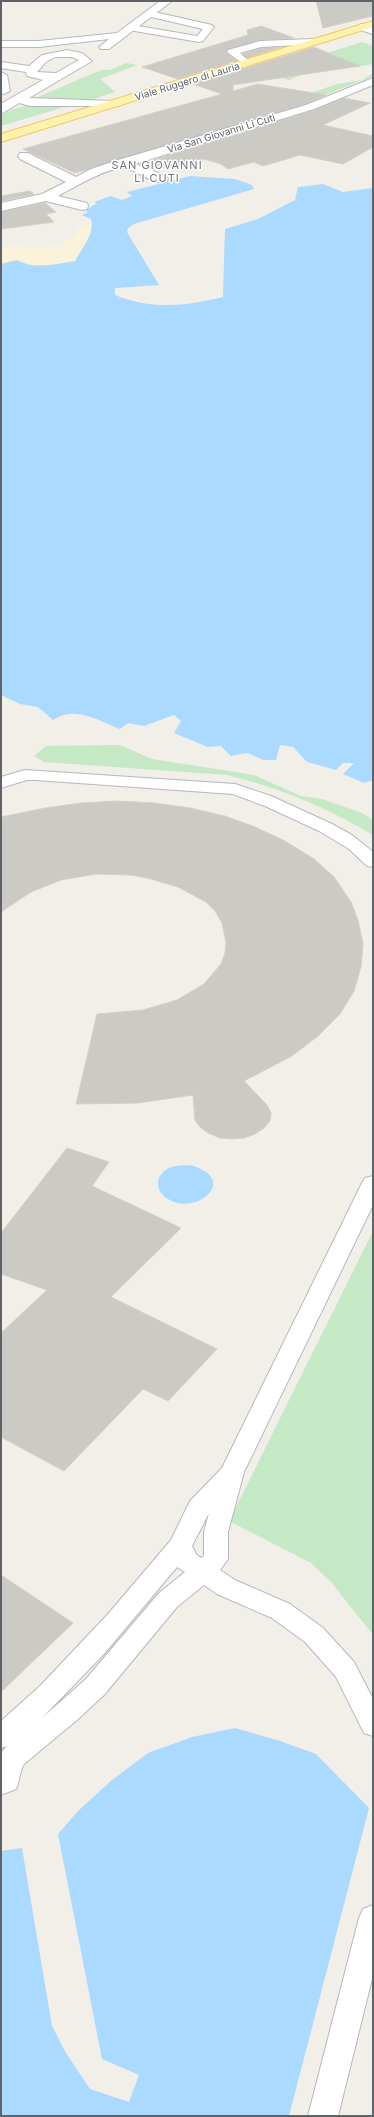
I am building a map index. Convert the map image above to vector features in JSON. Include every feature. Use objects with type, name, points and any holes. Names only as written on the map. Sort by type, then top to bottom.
[{"type":"main road","name":"Viale Ruggero di Lauria","points":[[1,138],[373,24]]},
{"type":"street","points":[[1,110],[92,57],[167,1]]},
{"type":"street","points":[[361,27],[373,31]]},
{"type":"street","points":[[1,75],[9,88],[55,55],[132,28]]},
{"type":"street","points":[[1,44],[39,44],[114,35]]},
{"type":"street","points":[[1,54],[22,56],[55,55],[92,57]]},
{"type":"street","points":[[1,64],[31,72],[41,78],[59,76]]},
{"type":"street","name":"Via San Giovanni Li Cuti","points":[[1,207],[46,197],[95,172],[310,107],[373,81]]},
{"type":"street","points":[[23,96],[23,100],[30,103],[115,104]]},
{"type":"street","points":[[24,156],[76,182]]},
{"type":"street","points":[[122,163],[162,179]]},
{"type":"street","points":[[46,197],[82,206]]},
{"type":"lane","points":[[132,28],[199,38],[209,27],[150,14]]},
{"type":"lane","points":[[246,63],[232,52],[260,44],[313,42]]},
{"type":"lane","points":[[1,783],[25,775],[36,775],[235,789],[254,794],[335,831],[362,849],[373,862]]},
{"type":"lane","points":[[1,1783],[6,1780],[7,1767],[14,1756],[68,1712],[95,1686],[168,1600],[203,1572],[216,1558],[216,1532],[232,1472],[373,1183]]},
{"type":"lane","points":[[1,1737],[25,1718],[109,1631],[180,1546],[200,1508],[232,1472]]},
{"type":"lane","points":[[180,1546],[188,1560],[203,1572],[226,1587],[281,1611],[314,1635],[345,1670],[373,1725]]},
{"type":"lane","points":[[323,2116],[373,1918]]},
{"type":"green space","points":[[362,42],[373,46],[373,64],[360,66],[351,63],[296,74],[299,76],[290,79],[292,80],[288,80],[267,72]]},
{"type":"green space","points":[[127,63],[137,65],[100,79],[115,92],[88,101],[31,100],[101,70],[110,70]]},
{"type":"green space","points":[[373,73],[373,76],[310,101],[302,96],[337,84],[362,80]]},
{"type":"green space","points":[[47,105],[71,105],[1,126],[1,116],[6,112],[17,108]]},
{"type":"green space","points":[[120,745],[152,759],[254,775],[301,796],[322,799],[362,813],[373,820],[373,835],[356,825],[302,799],[227,775],[44,762],[34,756],[46,746]]},
{"type":"green space","points":[[373,1231],[373,1635],[331,1582],[311,1563],[229,1521]]},
{"type":"sand","points":[[92,224],[91,234],[75,261],[38,266],[17,260],[1,264],[1,249],[17,245],[31,249],[51,247],[61,244],[78,234],[75,229]]},
{"type":"water","points":[[190,176],[235,179],[252,185],[254,189],[134,224],[128,228],[127,232],[159,285],[115,288],[115,295],[128,300],[155,305],[196,303],[223,297],[225,229],[258,219],[295,200],[298,187],[323,184],[343,192],[373,188],[373,780],[364,783],[343,774],[354,763],[343,763],[336,770],[307,762],[293,747],[280,745],[276,760],[263,760],[248,753],[231,756],[221,746],[208,747],[174,733],[181,721],[174,715],[144,726],[128,723],[120,729],[94,718],[78,714],[61,716],[53,720],[38,707],[20,704],[1,695],[1,264],[17,260],[38,266],[75,261],[90,235],[92,225],[91,219],[82,215],[88,212],[85,211],[97,203],[94,202],[111,196],[122,200],[132,196],[127,192]]},
{"type":"water","points":[[190,1165],[205,1171],[212,1179],[213,1187],[209,1194],[201,1200],[190,1203],[179,1203],[168,1199],[159,1188],[158,1184],[161,1175],[169,1168]]},
{"type":"water","points":[[235,1728],[280,1741],[316,1754],[369,1808],[289,2116],[1,2116],[1,1851],[22,1848],[52,2026],[66,2053],[90,2089],[129,2102],[139,2075],[102,2059],[58,1834],[78,1811],[112,1780],[148,1753],[192,1737]]},
{"type":"building","points":[[316,1],[373,1],[373,16],[323,28]]},
{"type":"building","points":[[261,26],[294,38],[260,40],[228,49],[226,53],[237,61],[178,79],[142,67],[248,35],[247,30]]},
{"type":"building","points":[[281,47],[247,58],[243,54],[261,48]]},
{"type":"building","points":[[314,47],[360,66],[233,85],[233,91],[258,84],[326,95],[306,104],[75,173],[23,149],[222,94],[193,84]]},
{"type":"building","points":[[344,98],[370,103],[323,125],[373,136],[373,147],[343,164],[300,155],[263,166],[254,162],[228,169],[221,164],[204,159],[174,169],[144,163],[315,110]]},
{"type":"building","points":[[30,191],[34,194],[1,201],[1,196]]},
{"type":"building","points":[[45,203],[56,212],[46,214],[54,222],[1,229],[1,212]]},
{"type":"building","points":[[118,801],[155,803],[190,808],[225,816],[255,827],[285,841],[314,859],[334,877],[351,902],[358,920],[363,944],[361,967],[354,991],[340,1014],[318,1036],[292,1056],[244,1081],[267,1105],[271,1113],[270,1121],[264,1128],[255,1134],[244,1138],[232,1139],[220,1138],[208,1133],[200,1127],[195,1120],[193,1095],[138,1103],[76,1104],[97,1014],[143,1010],[177,1000],[204,984],[221,964],[225,953],[226,942],[222,923],[215,911],[206,902],[178,887],[131,875],[96,874],[61,880],[31,892],[1,912],[1,817],[45,808],[81,803]]},
{"type":"building","points":[[67,1148],[109,1162],[92,1186],[181,1228],[111,1297],[217,1349],[168,1401],[143,1389],[64,1471],[1,1437],[1,1333],[47,1290],[1,1274],[1,1233]]},
{"type":"building","points":[[1,1575],[73,1623],[1,1692]]},
{"type":"district","name":"SAN GIOVANNI LI CUTI","points":[[157,171]]}]
